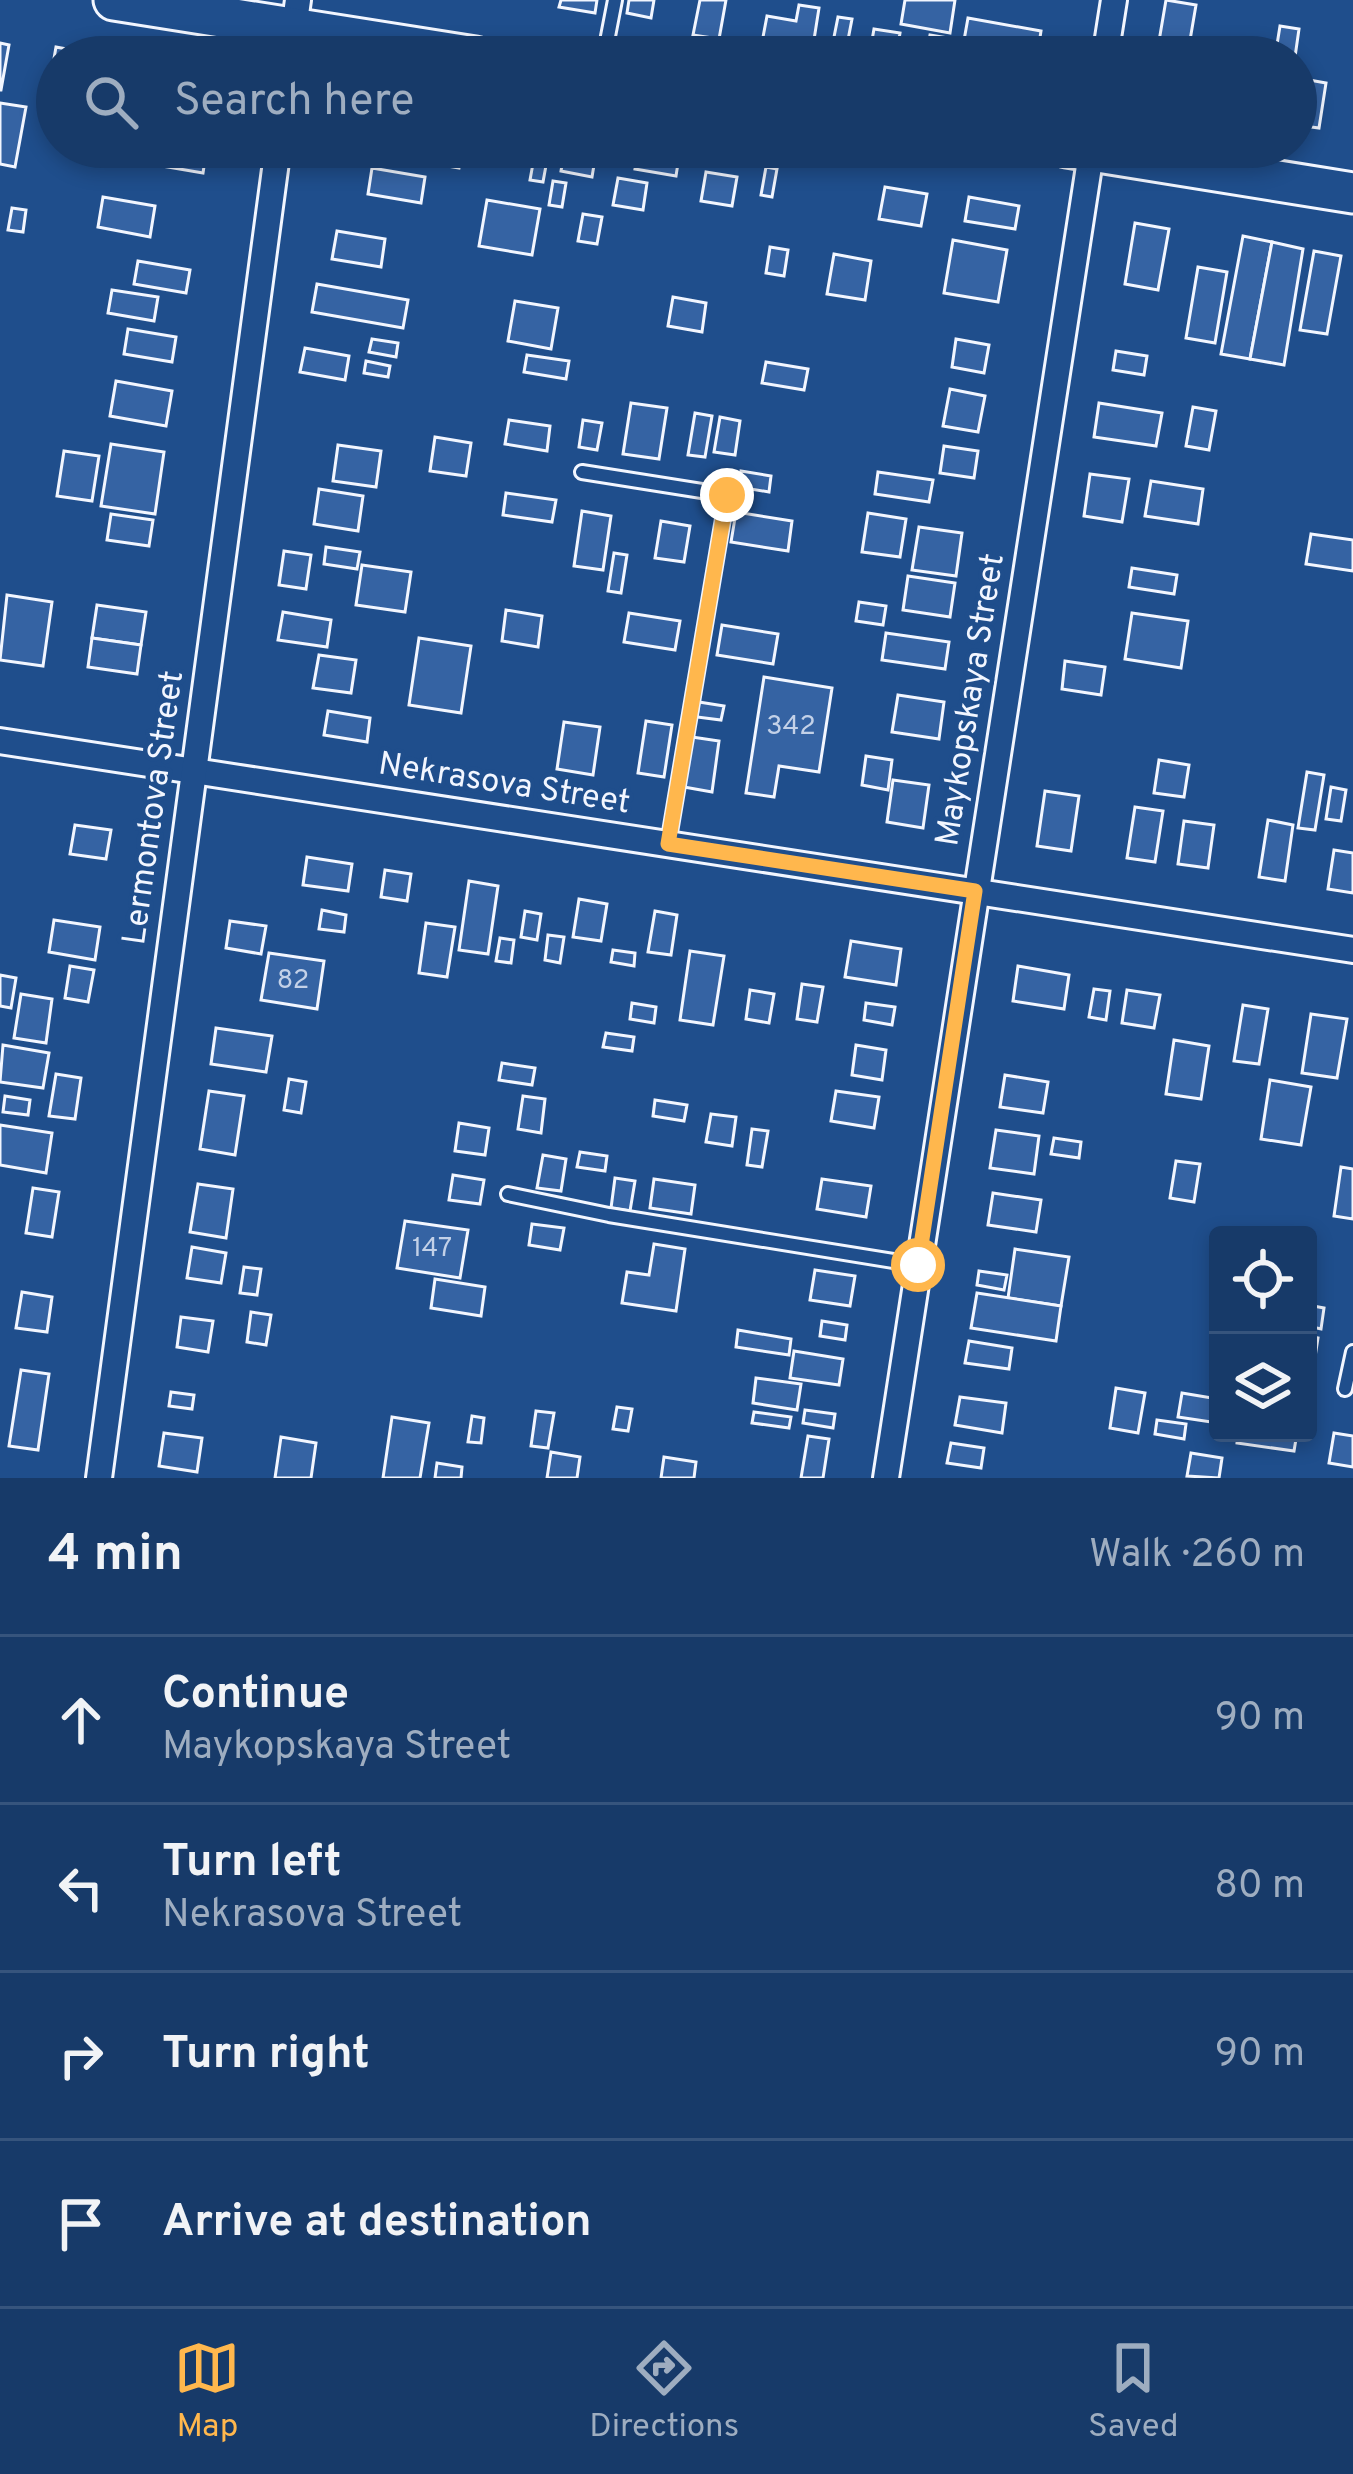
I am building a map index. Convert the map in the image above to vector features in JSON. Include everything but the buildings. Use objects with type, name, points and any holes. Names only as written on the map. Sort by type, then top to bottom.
[{"type":"main road","points":[[114,0],[339,36]]},
{"type":"main road","points":[[1204,168],[1353,193]]},
{"type":"street","points":[[1108,36],[1114,0]]},
{"type":"street","name":"Lermontova Street","points":[[99,1478],[275,168]]},
{"type":"street","name":"Maykopskaya Street","points":[[886,1478],[1081,168]]},
{"type":"street","name":"Nekrasova Street","points":[[0,740],[1353,950]]},
{"type":"lane","points":[[608,36],[615,0]]},
{"type":"lane","points":[[582,472],[727,495],[668,844]]},
{"type":"lane","points":[[508,1194],[918,1265]]},
{"type":"lane","points":[[1345,1389],[1353,1352]]},
{"type":"route","points":[[727,495],[668,844],[975,891],[918,1265]]}]
